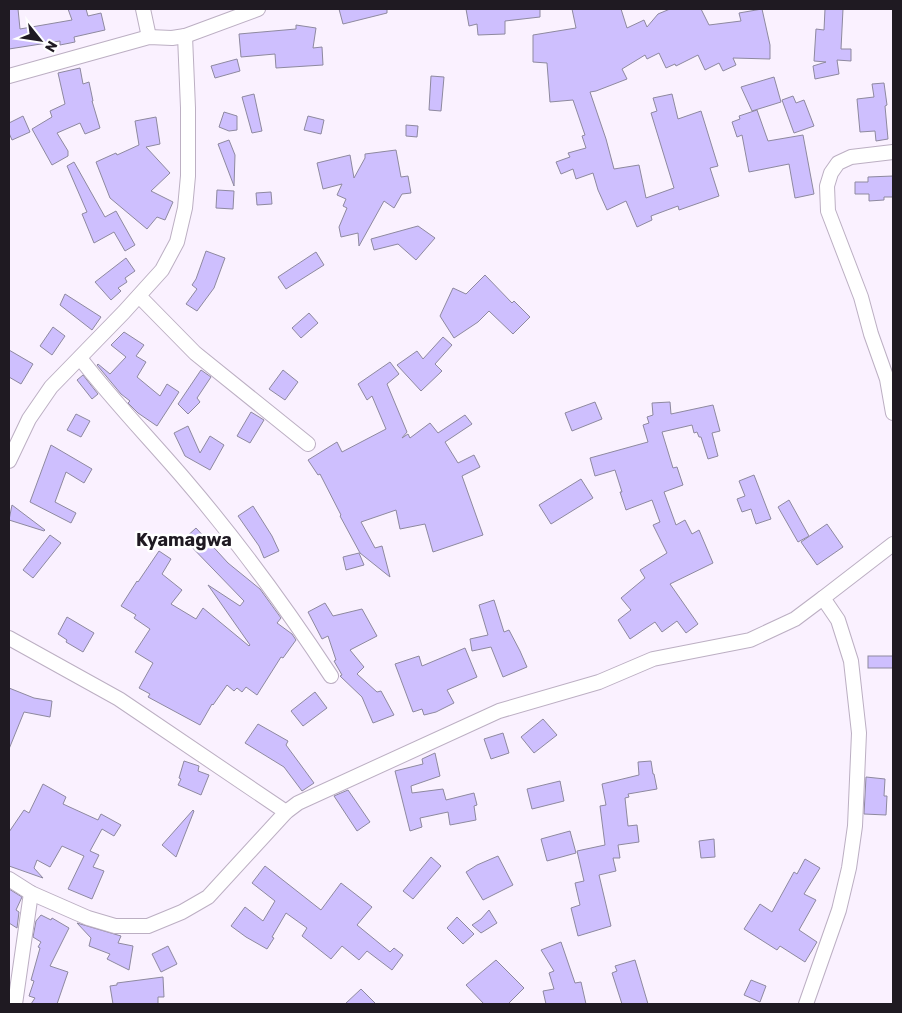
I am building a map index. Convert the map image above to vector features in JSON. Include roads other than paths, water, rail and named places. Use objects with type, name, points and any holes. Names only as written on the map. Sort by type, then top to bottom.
[{"type":"street","points":[[143,9],[149,37]]},
{"type":"street","points":[[9,76],[149,37],[172,38],[185,36],[258,9]]},
{"type":"street","points":[[9,461],[29,419],[51,387],[162,270],[177,242],[186,208],[188,176],[185,36]]},
{"type":"street","points":[[893,152],[852,157],[838,163],[831,173],[827,186],[828,211],[861,297],[886,379],[893,413]]},
{"type":"street","points":[[139,296],[195,353],[308,444]]},
{"type":"street","points":[[80,358],[104,390],[187,482],[294,620],[331,676]]},
{"type":"street","points":[[9,879],[31,893],[88,918],[115,926],[148,926],[182,912],[208,897],[286,812],[298,802],[499,711],[599,682],[653,659],[750,640],[795,619],[893,544]]},
{"type":"street","points":[[806,1004],[839,910],[849,868],[855,826],[859,733],[851,661],[838,620],[823,598]]},
{"type":"street","points":[[9,638],[119,698],[286,812]]},
{"type":"street","points":[[15,1004],[31,893]]},
{"type":"district","name":"Kyamagwa","points":[[184,540]]}]
